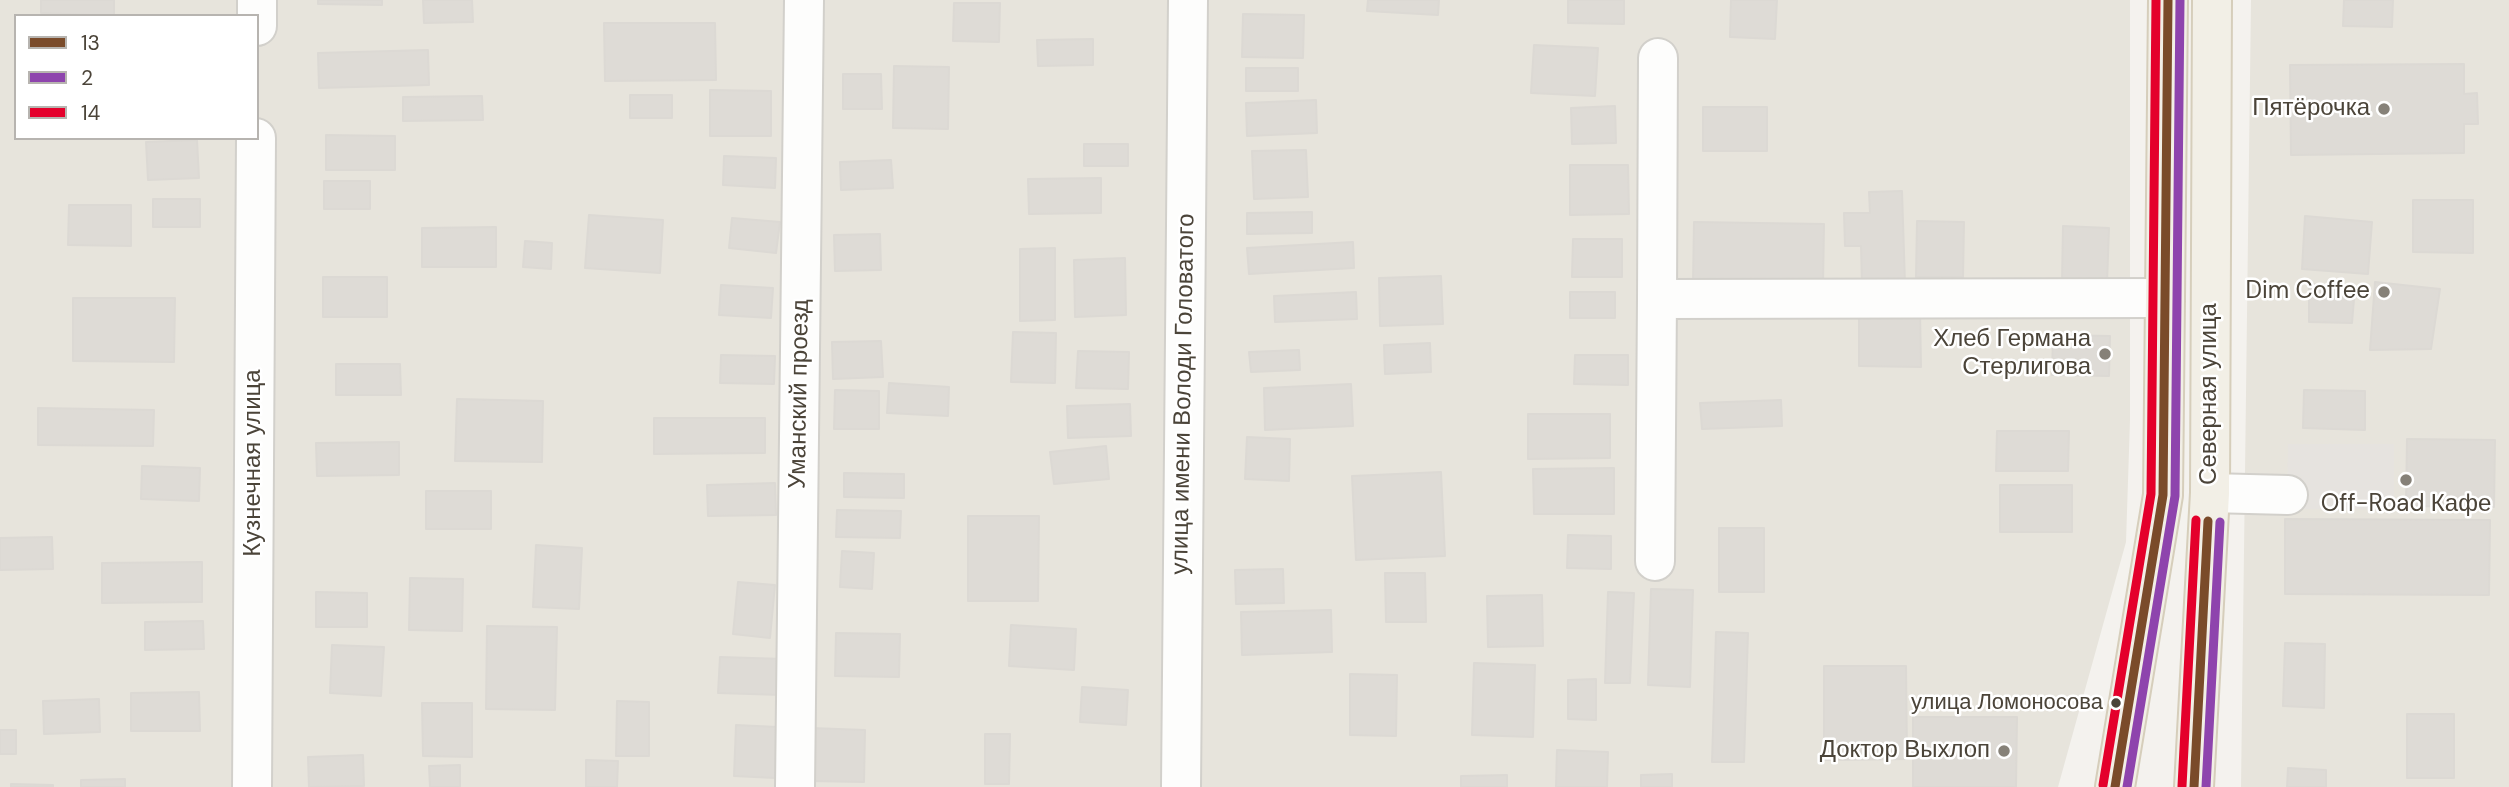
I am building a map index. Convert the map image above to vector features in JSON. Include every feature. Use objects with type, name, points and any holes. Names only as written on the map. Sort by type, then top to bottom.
[{"type":"main road","name":"Северная улица","points":[[2115,787],[2163,495],[2168,0]]},
{"type":"main road","name":"Северная улица","points":[[2194,787],[2210,493],[2213,0]]},
{"type":"street","name":"Уманский проезд","points":[[795,787],[804,0]]},
{"type":"street","name":"улица имени Володи Головатого","points":[[1181,787],[1188,0]]},
{"type":"street","points":[[1655,561],[1658,58]]},
{"type":"street","name":"Кузнечная улица","points":[[252,787],[257,140]]},
{"type":"street","points":[[1657,299],[2165,298]]},
{"type":"street","points":[[2210,493],[2288,495]]},
{"type":"shaded area","points":[[0,0],[2130,0],[2130,420],[2126,542],[2058,787],[0,787]]},
{"type":"shaded area","points":[[2251,0],[2509,0],[2509,787],[2241,787]]},
{"type":"shaded area","points":[[2288,444],[2394,444],[2394,509],[2287,509]]},
{"type":"building","points":[[41,0],[114,0],[114,14],[41,13]]},
{"type":"building","points":[[318,0],[382,0],[382,5],[318,4]]},
{"type":"building","points":[[423,0],[472,0],[473,22],[424,23]]},
{"type":"building","points":[[1368,0],[1439,0],[1438,15],[1367,11]]},
{"type":"building","points":[[1568,0],[1624,0],[1624,24],[1568,23]]},
{"type":"building","points":[[1731,0],[1777,0],[1775,39],[1730,37]]},
{"type":"building","points":[[2344,0],[2393,0],[2392,27],[2343,26]]},
{"type":"building","points":[[954,3],[1000,3],[999,42],[953,41]]},
{"type":"building","points":[[1243,14],[1304,15],[1303,58],[1242,57]]},
{"type":"building","points":[[604,23],[715,23],[716,80],[605,81]]},
{"type":"building","points":[[1093,39],[1093,65],[1038,66],[1037,40]]},
{"type":"building","points":[[1534,45],[1598,48],[1595,96],[1531,93]]},
{"type":"building","points":[[428,50],[429,85],[319,88],[318,53]]},
{"type":"building","name":"Пятёрочка","points":[[2464,64],[2464,94],[2477,93],[2478,124],[2464,124],[2464,153],[2291,155],[2290,65]]},
{"type":"building","points":[[894,66],[949,67],[948,129],[893,128]]},
{"type":"building","points":[[1246,68],[1298,68],[1298,91],[1246,91]]},
{"type":"building","points":[[843,74],[881,74],[882,109],[843,109]]},
{"type":"building","points":[[710,90],[771,91],[771,136],[710,136]]},
{"type":"building","points":[[630,95],[672,95],[672,118],[630,118]]},
{"type":"building","points":[[482,96],[483,120],[403,121],[403,97]]},
{"type":"building","points":[[1316,100],[1317,133],[1247,136],[1246,103]]},
{"type":"building","points":[[1615,106],[1616,143],[1572,144],[1571,108]]},
{"type":"building","points":[[1703,107],[1767,107],[1767,151],[1703,151]]},
{"type":"building","points":[[326,135],[395,136],[395,170],[326,170]]},
{"type":"building","points":[[197,140],[199,178],[148,180],[146,142]]},
{"type":"building","points":[[1084,144],[1128,144],[1128,166],[1084,166]]},
{"type":"building","points":[[1306,150],[1308,197],[1254,199],[1252,151]]},
{"type":"building","points":[[724,156],[776,158],[775,188],[723,185]]},
{"type":"building","points":[[891,160],[893,188],[841,190],[840,162]]},
{"type":"building","points":[[1570,165],[1628,165],[1629,214],[1570,215]]},
{"type":"building","points":[[1101,178],[1101,213],[1029,214],[1028,179]]},
{"type":"building","points":[[324,181],[370,181],[370,209],[324,209]]},
{"type":"building","points":[[1902,191],[1905,284],[1862,285],[1861,246],[1845,246],[1844,213],[1870,213],[1869,192]]},
{"type":"building","points":[[153,199],[200,199],[200,227],[153,227]]},
{"type":"building","points":[[2413,200],[2473,200],[2473,253],[2413,252]]},
{"type":"building","points":[[69,205],[131,205],[131,246],[68,245]]},
{"type":"building","points":[[1312,212],[1312,233],[1247,234],[1247,213]]},
{"type":"building","points":[[589,215],[663,220],[660,273],[585,268]]},
{"type":"building","points":[[2305,216],[2372,222],[2368,274],[2302,269]]},
{"type":"building","points":[[732,218],[780,222],[776,253],[729,248]]},
{"type":"building","points":[[1917,221],[1964,222],[1963,277],[1916,277]]},
{"type":"building","points":[[1694,222],[1824,224],[1823,285],[1693,283]]},
{"type":"building","points":[[2063,226],[2109,228],[2107,284],[2062,283]]},
{"type":"building","points":[[496,227],[496,267],[422,267],[422,228]]},
{"type":"building","points":[[880,234],[881,270],[835,271],[834,235]]},
{"type":"building","points":[[1573,239],[1622,239],[1622,277],[1572,277]]},
{"type":"building","points":[[525,241],[552,243],[551,269],[523,267]]},
{"type":"building","points":[[1353,242],[1354,268],[1249,274],[1247,248]]},
{"type":"building","points":[[1055,248],[1055,320],[1020,321],[1020,249]]},
{"type":"building","points":[[1125,258],[1126,315],[1075,317],[1074,260]]},
{"type":"building","points":[[1441,276],[1443,324],[1380,326],[1379,278]]},
{"type":"building","points":[[323,277],[387,277],[387,317],[323,317]]},
{"type":"building","points":[[2375,282],[2440,289],[2431,349],[2370,350]]},
{"type":"building","points":[[2309,284],[2355,287],[2352,323],[2309,322]]},
{"type":"building","points":[[721,285],[773,288],[771,318],[719,315]]},
{"type":"building","points":[[1356,292],[1357,319],[1275,322],[1274,296]]},
{"type":"building","points":[[1570,292],[1615,292],[1615,318],[1570,318]]},
{"type":"building","points":[[73,298],[175,298],[174,362],[73,361]]},
{"type":"building","points":[[1859,310],[1920,311],[1921,367],[1859,366]]},
{"type":"building","points":[[1013,332],[1056,333],[1055,383],[1011,382]]},
{"type":"building","points":[[2053,335],[2110,336],[2109,376],[2052,375]]},
{"type":"building","points":[[881,341],[883,377],[833,379],[832,342]]},
{"type":"building","points":[[1430,343],[1431,372],[1385,374],[1384,345]]},
{"type":"building","points":[[1299,350],[1300,370],[1251,372],[1249,352]]},
{"type":"building","points":[[1078,351],[1129,352],[1128,389],[1076,388]]},
{"type":"building","points":[[721,355],[775,356],[774,384],[720,383]]},
{"type":"building","points":[[1575,355],[1628,355],[1628,385],[1574,384]]},
{"type":"building","points":[[336,364],[400,364],[401,395],[336,395]]},
{"type":"building","points":[[889,383],[949,387],[948,416],[887,413]]},
{"type":"building","points":[[1351,384],[1353,426],[1265,430],[1264,388]]},
{"type":"building","points":[[835,390],[879,391],[879,429],[834,429]]},
{"type":"building","points":[[2304,390],[2365,391],[2365,430],[2303,428]]},
{"type":"building","points":[[457,399],[543,401],[542,462],[455,461]]},
{"type":"building","points":[[1781,400],[1782,426],[1702,429],[1700,403]]},
{"type":"building","points":[[1130,404],[1131,436],[1068,438],[1067,406]]},
{"type":"building","points":[[38,408],[154,410],[153,446],[38,445]]},
{"type":"building","points":[[1528,414],[1610,414],[1610,458],[1528,459]]},
{"type":"building","points":[[654,418],[765,418],[765,453],[654,454]]},
{"type":"building","points":[[1997,431],[2069,431],[2068,471],[1996,471]]},
{"type":"building","points":[[1247,437],[1290,439],[1289,481],[1245,479]]},
{"type":"building","points":[[2407,439],[2495,440],[2494,507],[2406,506]]},
{"type":"building","points":[[399,442],[399,475],[317,476],[316,443]]},
{"type":"building","points":[[1106,446],[1109,479],[1054,484],[1050,452]]},
{"type":"building","points":[[142,466],[200,468],[199,501],[141,499]]},
{"type":"building","points":[[1614,468],[1614,514],[1534,514],[1533,469]]},
{"type":"building","points":[[1441,472],[1445,556],[1356,560],[1352,476]]},
{"type":"building","points":[[844,473],[904,474],[904,498],[844,497]]},
{"type":"building","points":[[775,483],[776,515],[708,516],[707,485]]},
{"type":"building","points":[[2000,485],[2072,485],[2072,532],[2000,532]]},
{"type":"building","points":[[426,491],[491,491],[491,529],[426,529]]},
{"type":"building","points":[[837,510],[901,511],[900,538],[836,537]]},
{"type":"building","points":[[968,516],[1039,516],[1038,601],[968,601]]},
{"type":"building","points":[[2285,519],[2490,520],[2489,595],[2285,594]]},
{"type":"building","points":[[1719,528],[1764,528],[1764,592],[1719,592]]},
{"type":"building","points":[[1568,535],[1611,536],[1611,569],[1567,568]]},
{"type":"building","points":[[52,537],[53,569],[0,570],[0,538]]},
{"type":"building","points":[[536,545],[582,548],[579,609],[533,607]]},
{"type":"building","points":[[842,551],[874,553],[872,589],[840,587]]},
{"type":"building","points":[[202,562],[202,602],[102,603],[102,563]]},
{"type":"building","points":[[1283,569],[1284,603],[1236,604],[1235,570]]},
{"type":"building","points":[[1385,573],[1425,573],[1426,622],[1386,622]]},
{"type":"building","points":[[410,578],[463,579],[462,631],[409,630]]},
{"type":"building","points":[[738,582],[775,585],[770,638],[733,634]]},
{"type":"building","points":[[1651,589],[1693,590],[1690,687],[1648,685]]},
{"type":"building","points":[[316,592],[367,593],[367,627],[316,627]]},
{"type":"building","points":[[1608,592],[1634,593],[1630,683],[1605,683]]},
{"type":"building","points":[[1542,595],[1543,646],[1488,647],[1487,596]]},
{"type":"building","points":[[1331,610],[1332,652],[1242,655],[1241,612]]},
{"type":"building","points":[[203,621],[204,649],[145,650],[145,622]]},
{"type":"building","points":[[1011,625],[1076,629],[1074,670],[1009,666]]},
{"type":"building","points":[[487,626],[557,627],[555,710],[486,709]]},
{"type":"building","points":[[1716,632],[1748,633],[1744,762],[1712,762]]},
{"type":"building","points":[[836,633],[900,634],[899,677],[835,676]]},
{"type":"building","points":[[2285,643],[2325,644],[2324,708],[2283,706]]},
{"type":"building","points":[[332,645],[384,647],[381,696],[330,693]]},
{"type":"building","points":[[720,657],[784,659],[782,695],[718,693]]},
{"type":"building","points":[[1474,663],[1535,665],[1533,737],[1472,735]]},
{"type":"building","points":[[1824,666],[1906,666],[1907,759],[1824,760]]},
{"type":"building","points":[[1350,674],[1397,675],[1396,736],[1350,735]]},
{"type":"building","points":[[1596,679],[1596,720],[1568,719],[1568,680]]},
{"type":"building","points":[[1082,687],[1128,690],[1126,725],[1080,722]]},
{"type":"building","points":[[199,692],[200,731],[131,731],[131,693]]},
{"type":"building","points":[[99,699],[100,732],[44,734],[43,701]]},
{"type":"building","points":[[617,701],[649,702],[649,756],[616,756]]},
{"type":"building","points":[[422,703],[472,703],[472,757],[423,756]]},
{"type":"building","points":[[2407,714],[2454,714],[2454,778],[2407,778]]},
{"type":"building","points":[[1913,717],[2017,717],[2016,787],[1913,787]]},
{"type":"building","points":[[736,725],[777,727],[775,778],[734,776]]},
{"type":"building","points":[[811,728],[865,730],[864,782],[809,781]]},
{"type":"building","points":[[0,730],[16,730],[16,754],[0,754]]},
{"type":"building","points":[[985,734],[1010,734],[1009,784],[985,784]]},
{"type":"building","points":[[1557,750],[1608,752],[1607,787],[1556,787]]},
{"type":"building","points":[[363,755],[364,786],[309,787],[308,757]]},
{"type":"building","points":[[586,760],[618,761],[617,787],[586,787]]},
{"type":"building","points":[[460,765],[460,787],[430,787],[429,766]]},
{"type":"building","points":[[2288,768],[2326,770],[2326,787],[2287,787]]},
{"type":"building","points":[[1672,774],[1672,787],[1641,787],[1641,775]]},
{"type":"building","points":[[1507,775],[1507,787],[1461,787],[1461,776]]},
{"type":"building","points":[[125,779],[125,787],[81,787],[81,780]]},
{"type":"building","points":[[11,784],[53,785],[53,787],[11,787]]},
{"type":"transit line","name":"14","points":[[2103,785],[2151,494],[2156,0]]},
{"type":"transit line","name":"13","points":[[2115,787],[2163,495],[2168,0]]},
{"type":"transit line","name":"2","points":[[2127,787],[2175,496],[2180,0]]},
{"type":"transit line","name":"14","points":[[2182,786],[2196,520]]},
{"type":"transit line","name":"13","points":[[2194,787],[2208,521]]},
{"type":"transit line","name":"2","points":[[2206,787],[2220,522]]},
{"type":"place","name":"Пятёрочка","points":[[2384,109]]},
{"type":"place","name":"Dim Coffee","points":[[2384,292]]},
{"type":"place","name":"Хлеб Германа Стерлигова","points":[[2105,354]]},
{"type":"place","name":"Off-Road Кафе","points":[[2406,480]]},
{"type":"place","name":"улица Ломоносова","points":[[2116,703]]},
{"type":"place","name":"Доктор Выхлоп","points":[[2004,751]]}]
